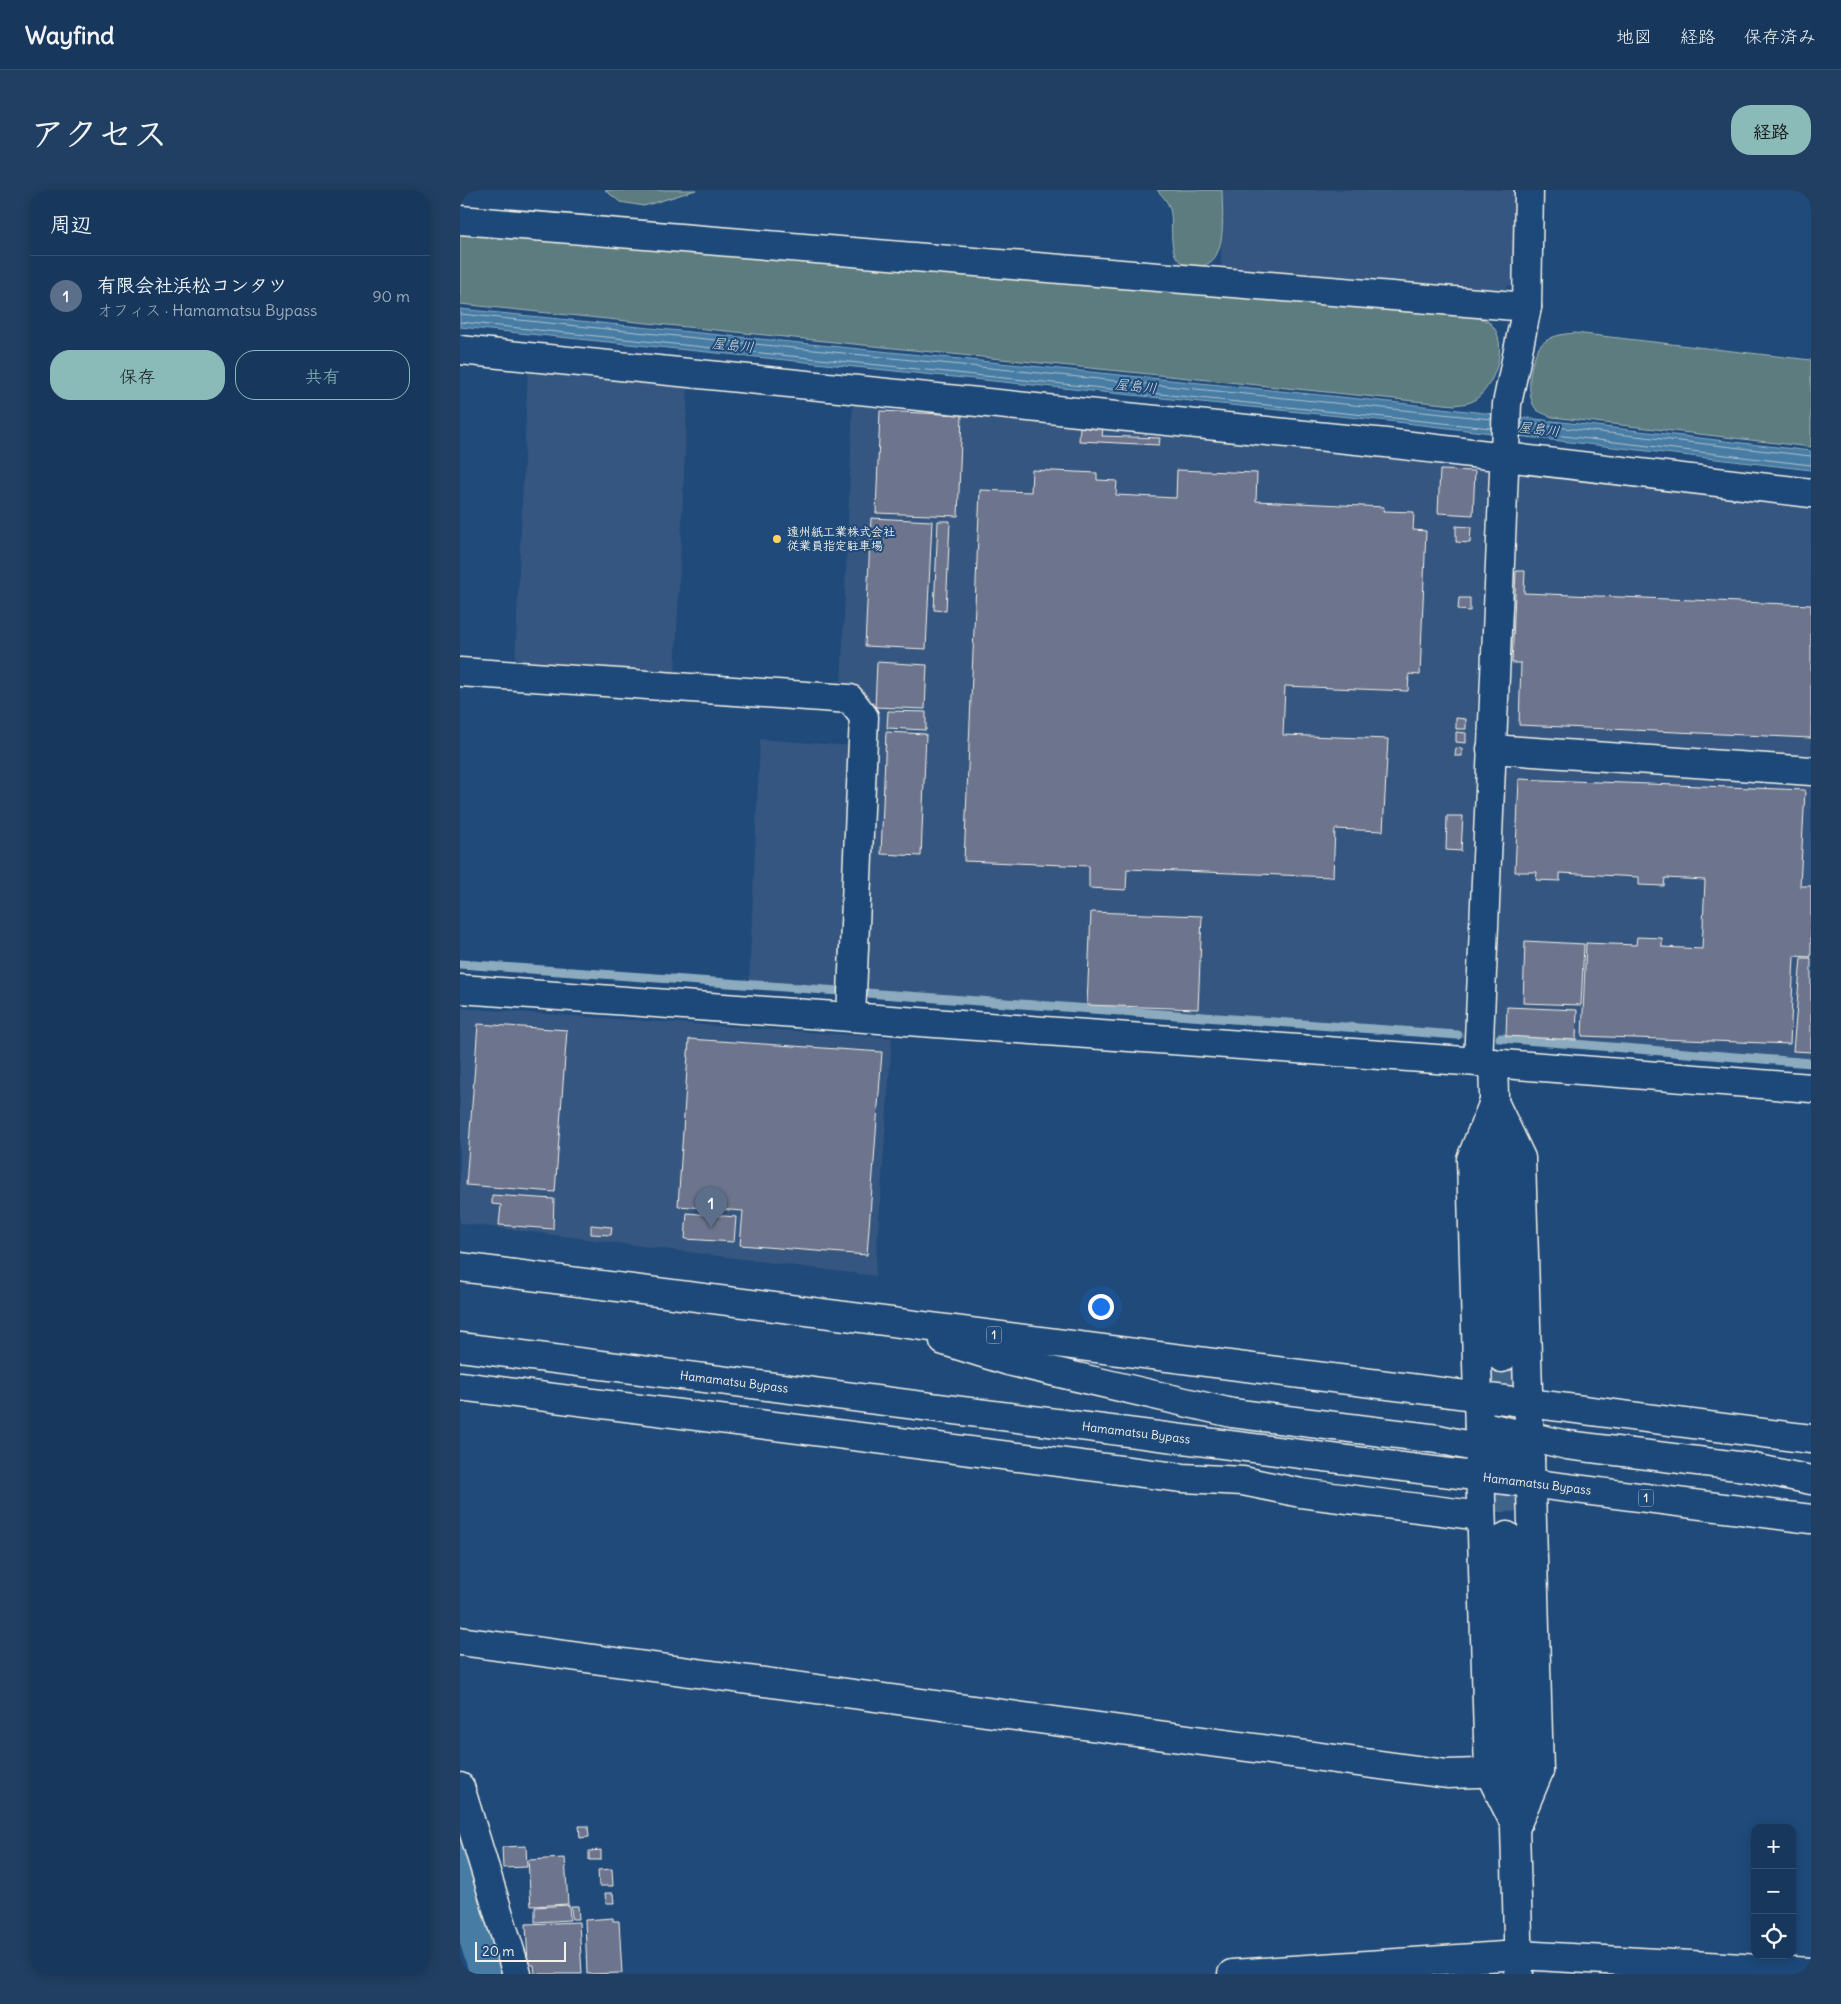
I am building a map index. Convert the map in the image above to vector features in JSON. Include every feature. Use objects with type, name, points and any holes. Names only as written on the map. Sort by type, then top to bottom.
[{"type":"main road","points":[[1502,1358],[1494,1102],[1486,1062],[1492,749],[1506,404],[1527,307],[1529,190]]},
{"type":"main road","points":[[460,220],[1527,307]]},
{"type":"main road","points":[[460,350],[1376,442],[1504,451],[1811,493]]},
{"type":"main road","points":[[460,672],[850,700],[864,718],[851,1017]]},
{"type":"main road","points":[[1492,749],[1811,771]]},
{"type":"main road","points":[[460,989],[1486,1062],[1811,1088]]},
{"type":"main road","points":[[1494,1102],[1471,1160],[1481,1516],[1514,1772]]},
{"type":"main road","points":[[1494,1102],[1521,1158],[1530,1460],[1514,1772],[1516,1826]]},
{"type":"main road","name":"1","points":[[460,1267],[1811,1438]]},
{"type":"main road","points":[[878,1320],[1008,1361],[1232,1413],[1438,1439],[1479,1437],[1530,1460],[1566,1445],[1754,1468],[1811,1480]]},
{"type":"main road","name":"Hamamatsu Bypass","points":[[460,1347],[1480,1477],[1530,1460],[1811,1519]]},
{"type":"main road","points":[[460,1386],[1184,1478],[1243,1481],[1301,1493],[1481,1516]]},
{"type":"main road","points":[[1243,1481],[1247,1447]]},
{"type":"main road","points":[[1507,1536],[1519,1964]]},
{"type":"main road","points":[[460,1641],[1447,1774],[1514,1772]]},
{"type":"main road","points":[[460,1787],[517,1974]]},
{"type":"main road","points":[[1232,1974],[1519,1964],[1811,1972]]},
{"type":"shaded area","points":[[1222,190],[1515,190],[1514,281],[1502,291],[1221,269]]},
{"type":"shaded area","points":[[528,368],[688,384],[675,676],[515,664]]},
{"type":"shaded area","points":[[853,401],[1488,467],[1463,1034],[864,991],[876,710],[858,689],[841,687]]},
{"type":"shaded area","points":[[1520,470],[1811,504],[1811,760],[1517,740],[1508,730]]},
{"type":"shaded area","points":[[760,739],[851,746],[841,989],[749,983]]},
{"type":"shaded area","points":[[1516,762],[1811,783],[1811,1061],[1495,1036],[1506,771]]},
{"type":"shaded area","points":[[460,1008],[892,1038],[875,1276],[460,1223]]},
{"type":"green space","points":[[605,190],[696,190],[644,206],[620,202]]},
{"type":"green space","points":[[1157,190],[1222,190],[1223,219],[1221,240],[1219,250],[1209,263],[1200,266],[1190,266],[1182,263],[1177,258],[1172,242],[1170,209],[1163,196]]},
{"type":"green space","points":[[460,234],[1476,317],[1489,322],[1496,331],[1499,353],[1493,376],[1481,395],[1471,402],[1454,405],[460,304]]},
{"type":"green space","points":[[1575,333],[1811,360],[1811,447],[1552,417],[1540,412],[1533,404],[1530,387],[1534,357],[1542,344],[1550,339]]},
{"type":"water","name":"屋島川","points":[[460,309],[1390,402],[1811,451],[1811,470],[1388,421],[460,327]]},
{"type":"building","points":[[880,411],[962,415],[958,516],[876,513]]},
{"type":"building","points":[[1080,427],[1103,428],[1102,436],[1160,438],[1159,445],[1079,441]]},
{"type":"building","points":[[1032,470],[1097,473],[1097,480],[1117,481],[1116,495],[1176,498],[1177,470],[1257,473],[1256,501],[1384,507],[1383,511],[1414,512],[1413,530],[1426,531],[1420,675],[1409,674],[1408,691],[1285,686],[1283,735],[1388,739],[1383,831],[1335,829],[1333,877],[1127,869],[1126,890],[1089,888],[1089,866],[964,861],[980,490],[1031,492]]},
{"type":"building","points":[[1440,470],[1475,471],[1473,515],[1438,513]]},
{"type":"building","points":[[871,518],[932,521],[926,649],[865,646]]},
{"type":"building","points":[[938,521],[950,521],[946,611],[934,610]]},
{"type":"building","points":[[1456,526],[1471,527],[1470,543],[1456,542]]},
{"type":"building","points":[[1516,571],[1525,571],[1524,593],[1811,605],[1811,738],[1519,725],[1521,663],[1512,663]]},
{"type":"building","points":[[1459,598],[1470,598],[1470,611],[1458,610]]},
{"type":"building","points":[[877,662],[927,665],[925,709],[875,707]]},
{"type":"building","points":[[888,711],[926,712],[926,730],[887,728]]},
{"type":"building","points":[[1456,718],[1466,719],[1466,729],[1456,729]]},
{"type":"building","points":[[886,732],[926,734],[921,856],[881,854]]},
{"type":"building","points":[[1456,732],[1466,733],[1466,743],[1456,742]]},
{"type":"building","points":[[1456,748],[1462,749],[1462,756],[1455,756]]},
{"type":"building","points":[[1519,779],[1805,790],[1800,886],[1811,886],[1811,957],[1794,956],[1790,1044],[1582,1036],[1586,943],[1636,945],[1637,937],[1662,938],[1662,947],[1702,949],[1705,880],[1665,878],[1664,886],[1639,885],[1639,877],[1560,873],[1560,881],[1536,880],[1537,872],[1515,872]]},
{"type":"building","points":[[1447,816],[1463,816],[1461,851],[1446,850]]},
{"type":"building","points":[[1091,912],[1202,916],[1198,1009],[1087,1005]]},
{"type":"building","points":[[1525,941],[1584,944],[1581,1005],[1523,1003]]},
{"type":"building","points":[[1801,958],[1811,958],[1811,1052],[1793,1051]]},
{"type":"building","points":[[1507,1007],[1577,1010],[1576,1040],[1506,1036]]},
{"type":"building","points":[[478,1024],[567,1030],[555,1192],[466,1185]]},
{"type":"building","points":[[689,1039],[882,1052],[867,1255],[740,1245],[743,1211],[678,1206]]},
{"type":"building","points":[[492,1195],[554,1199],[553,1229],[499,1225],[501,1205],[492,1204]]},
{"type":"building","points":[[687,1213],[736,1217],[734,1242],[685,1239]]},
{"type":"building","points":[[591,1225],[612,1227],[611,1235],[591,1234]]},
{"type":"building","points":[[579,1826],[588,1826],[589,1837],[580,1838]]},
{"type":"building","points":[[526,1846],[527,1867],[503,1868],[502,1847]]},
{"type":"building","points":[[601,1850],[601,1860],[589,1860],[589,1851]]},
{"type":"building","points":[[565,1858],[568,1904],[531,1906],[528,1860]]},
{"type":"building","points":[[612,1869],[613,1886],[599,1886],[598,1870]]},
{"type":"building","points":[[605,1893],[613,1893],[614,1903],[606,1903]]},
{"type":"building","points":[[569,1905],[570,1920],[535,1922],[535,1907]]},
{"type":"building","points":[[571,1906],[578,1906],[579,1919],[572,1919]]},
{"type":"building","points":[[613,1918],[613,1921],[619,1921],[622,1973],[587,1974],[585,1920]]},
{"type":"building","points":[[579,1922],[582,1974],[535,1974],[534,1965],[528,1965],[526,1924]]},
{"type":"waterway","points":[[460,964],[839,991]]},
{"type":"waterway","points":[[866,993],[1458,1035]]},
{"type":"waterway","points":[[1500,1038],[1811,1063]]},
{"type":"waterway","points":[[460,1849],[498,1974]]},
{"type":"tunnel","points":[[1502,1358],[1507,1536]]},
{"type":"place","name":"遠州紙工業株式会社 従業員指定駐車場","points":[[777,539]]},
{"type":"place","name":"有限会社浜松コンタツ","points":[[711,1228]]}]
